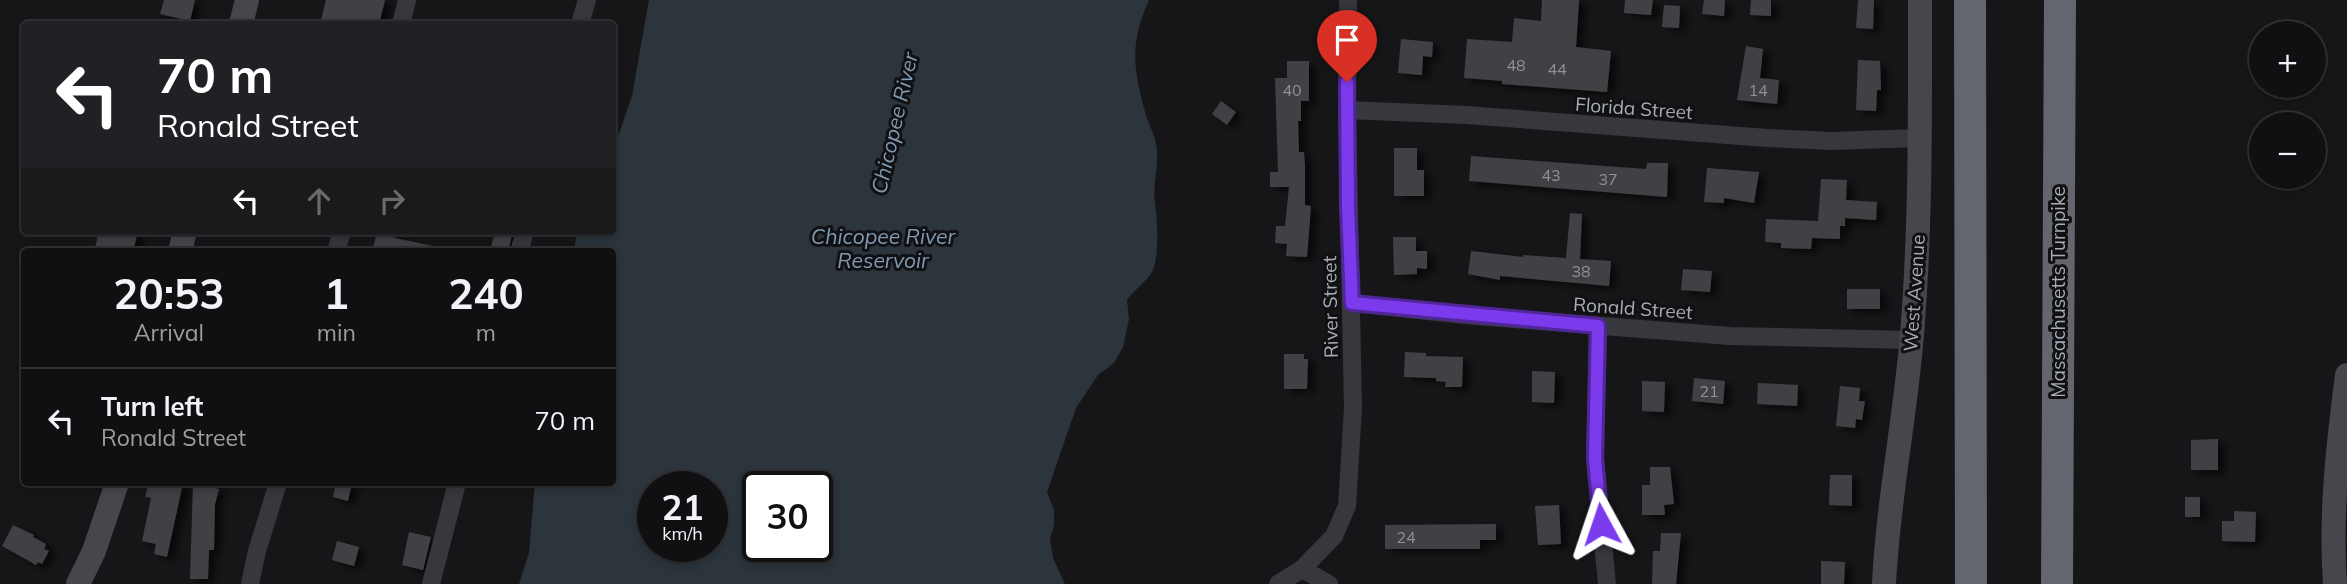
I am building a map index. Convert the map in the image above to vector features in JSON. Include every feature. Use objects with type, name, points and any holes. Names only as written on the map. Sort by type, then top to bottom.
[{"type":"highway","points":[[1970,0],[1971,584]]},
{"type":"highway","name":"Massachusetts Turnpike","points":[[2057,584],[2060,0]]},
{"type":"main road","points":[[242,21],[247,0]]},
{"type":"main road","name":"West Avenue","points":[[1884,584],[1892,493],[1912,340],[1919,246],[1920,0]]},
{"type":"main road","points":[[2334,584],[2334,495],[2344,424],[2347,375]]},
{"type":"main road","points":[[78,584],[94,551],[116,486]]},
{"type":"street","points":[[402,21],[407,0]]},
{"type":"street","points":[[581,21],[587,0]]},
{"type":"street","name":"River Street","points":[[1278,584],[1301,569],[1334,536],[1347,506],[1353,408],[1346,110],[1348,0]]},
{"type":"street","name":"Florida Street","points":[[1346,110],[1466,115],[1767,138],[1832,141],[1918,138]]},
{"type":"street","name":"Ronald Street","points":[[1352,303],[1730,336],[1912,340]]},
{"type":"street","points":[[1598,326],[1595,458],[1607,584]]},
{"type":"street","points":[[250,584],[277,486]]},
{"type":"street","points":[[431,584],[456,486]]},
{"type":"street","points":[[1301,569],[1329,584]]},
{"type":"water","name":"Chicopee River Reservoir","points":[[649,0],[1149,0],[1138,32],[1135,59],[1139,87],[1157,151],[1154,196],[1157,228],[1155,265],[1147,279],[1127,300],[1129,319],[1123,347],[1114,363],[1098,375],[1076,408],[1047,492],[1054,510],[1050,539],[1053,558],[1065,584],[519,584],[529,553],[535,486],[616,486],[616,248],[575,248],[576,235],[616,235],[616,142],[632,96]]},
{"type":"building","points":[[164,0],[195,0],[190,21],[160,14]]},
{"type":"building","points":[[326,0],[385,0],[380,21],[321,21]]},
{"type":"building","points":[[1542,0],[1579,0],[1576,47],[1611,51],[1607,92],[1502,84],[1502,81],[1464,78],[1467,39],[1512,42],[1514,18],[1541,21]]},
{"type":"building","points":[[1625,0],[1653,0],[1651,15],[1624,13]]},
{"type":"building","points":[[1704,0],[1725,0],[1724,16],[1702,14]]},
{"type":"building","points":[[1751,0],[1771,0],[1771,16],[1750,15]]},
{"type":"building","points":[[1858,0],[1874,0],[1873,29],[1856,28]]},
{"type":"building","points":[[1664,5],[1680,6],[1679,28],[1662,27]]},
{"type":"building","points":[[1401,39],[1433,42],[1432,57],[1423,56],[1422,75],[1398,73]]},
{"type":"building","points":[[1746,46],[1763,49],[1760,78],[1779,80],[1777,104],[1737,100]]},
{"type":"building","points":[[1858,60],[1880,61],[1881,90],[1877,90],[1876,111],[1856,110]]},
{"type":"building","points":[[1287,61],[1309,61],[1309,101],[1301,101],[1301,121],[1298,121],[1299,152],[1304,152],[1305,205],[1311,206],[1307,257],[1286,256],[1287,244],[1275,243],[1276,226],[1285,226],[1289,187],[1270,187],[1270,172],[1278,172],[1275,78],[1287,78]]},
{"type":"building","points":[[1221,101],[1236,112],[1227,125],[1212,114]]},
{"type":"building","points":[[1394,148],[1417,148],[1417,170],[1424,170],[1424,196],[1394,196]]},
{"type":"building","points":[[1471,156],[1646,169],[1647,163],[1668,163],[1667,197],[1469,181]]},
{"type":"building","points":[[1707,168],[1759,172],[1754,203],[1724,198],[1724,203],[1704,202]]},
{"type":"building","points":[[1821,179],[1847,180],[1846,200],[1877,202],[1876,220],[1845,218],[1845,226],[1840,226],[1840,239],[1812,238],[1811,249],[1781,248],[1781,243],[1765,242],[1766,219],[1818,221]]},
{"type":"building","points":[[1570,213],[1582,214],[1580,259],[1611,261],[1609,286],[1500,276],[1500,280],[1468,274],[1471,251],[1523,257],[1566,258]]},
{"type":"building","points":[[98,235],[137,235],[134,248],[95,248]]},
{"type":"building","points":[[376,235],[394,235],[395,238],[433,246],[433,248],[373,248]]},
{"type":"building","points":[[494,235],[512,235],[509,248],[491,248]]},
{"type":"building","points":[[1393,237],[1416,237],[1416,251],[1427,251],[1427,269],[1417,268],[1417,274],[1394,275]]},
{"type":"building","points":[[1683,269],[1712,271],[1710,292],[1681,290]]},
{"type":"building","points":[[1847,289],[1880,289],[1880,309],[1847,309]]},
{"type":"building","points":[[1405,352],[1426,353],[1426,356],[1463,357],[1462,387],[1445,387],[1446,382],[1436,381],[1436,378],[1404,377]]},
{"type":"building","points":[[1284,354],[1304,354],[1304,359],[1308,359],[1307,389],[1284,389]]},
{"type":"building","points":[[1532,371],[1555,372],[1554,403],[1532,402]]},
{"type":"building","points":[[1694,378],[1725,381],[1723,404],[1692,401]]},
{"type":"building","points":[[1642,381],[1665,382],[1664,412],[1642,411]]},
{"type":"building","points":[[1758,383],[1798,385],[1797,406],[1757,404]]},
{"type":"building","points":[[1840,386],[1860,388],[1859,401],[1865,401],[1862,420],[1856,419],[1855,428],[1836,426]]},
{"type":"building","points":[[2218,439],[2218,470],[2191,470],[2191,440]]},
{"type":"building","points":[[1650,467],[1670,467],[1674,504],[1664,505],[1665,515],[1642,515],[1642,485],[1650,485]]},
{"type":"building","points":[[1830,475],[1852,475],[1852,506],[1829,505]]},
{"type":"building","points":[[148,486],[182,486],[167,557],[154,554],[156,544],[142,541],[151,498],[145,497]]},
{"type":"building","points":[[193,486],[219,489],[215,504],[214,550],[209,550],[208,579],[190,579]]},
{"type":"building","points":[[335,486],[351,486],[348,501],[333,497]]},
{"type":"building","points":[[2185,497],[2200,497],[2200,517],[2185,517]]},
{"type":"building","points":[[1559,505],[1561,544],[1538,545],[1535,506]]},
{"type":"building","points":[[2234,511],[2256,512],[2255,542],[2222,541],[2222,521],[2234,521]]},
{"type":"building","points":[[1496,524],[1496,540],[1480,540],[1480,549],[1385,549],[1385,525]]},
{"type":"building","points":[[13,525],[46,544],[44,549],[49,551],[42,564],[38,562],[36,565],[2,546]]},
{"type":"building","points":[[409,532],[431,537],[423,570],[402,565]]},
{"type":"building","points":[[1661,533],[1681,533],[1676,584],[1652,584],[1653,551],[1660,551]]},
{"type":"building","points":[[337,541],[359,547],[354,566],[332,560]]},
{"type":"building","points":[[1821,561],[1845,562],[1844,584],[1821,584]]},
{"type":"route","points":[[1347,82],[1352,303],[1598,326],[1595,458],[1601,524]]},
{"type":"water label","name":"Chicopee River","points":[[894,123]]}]
